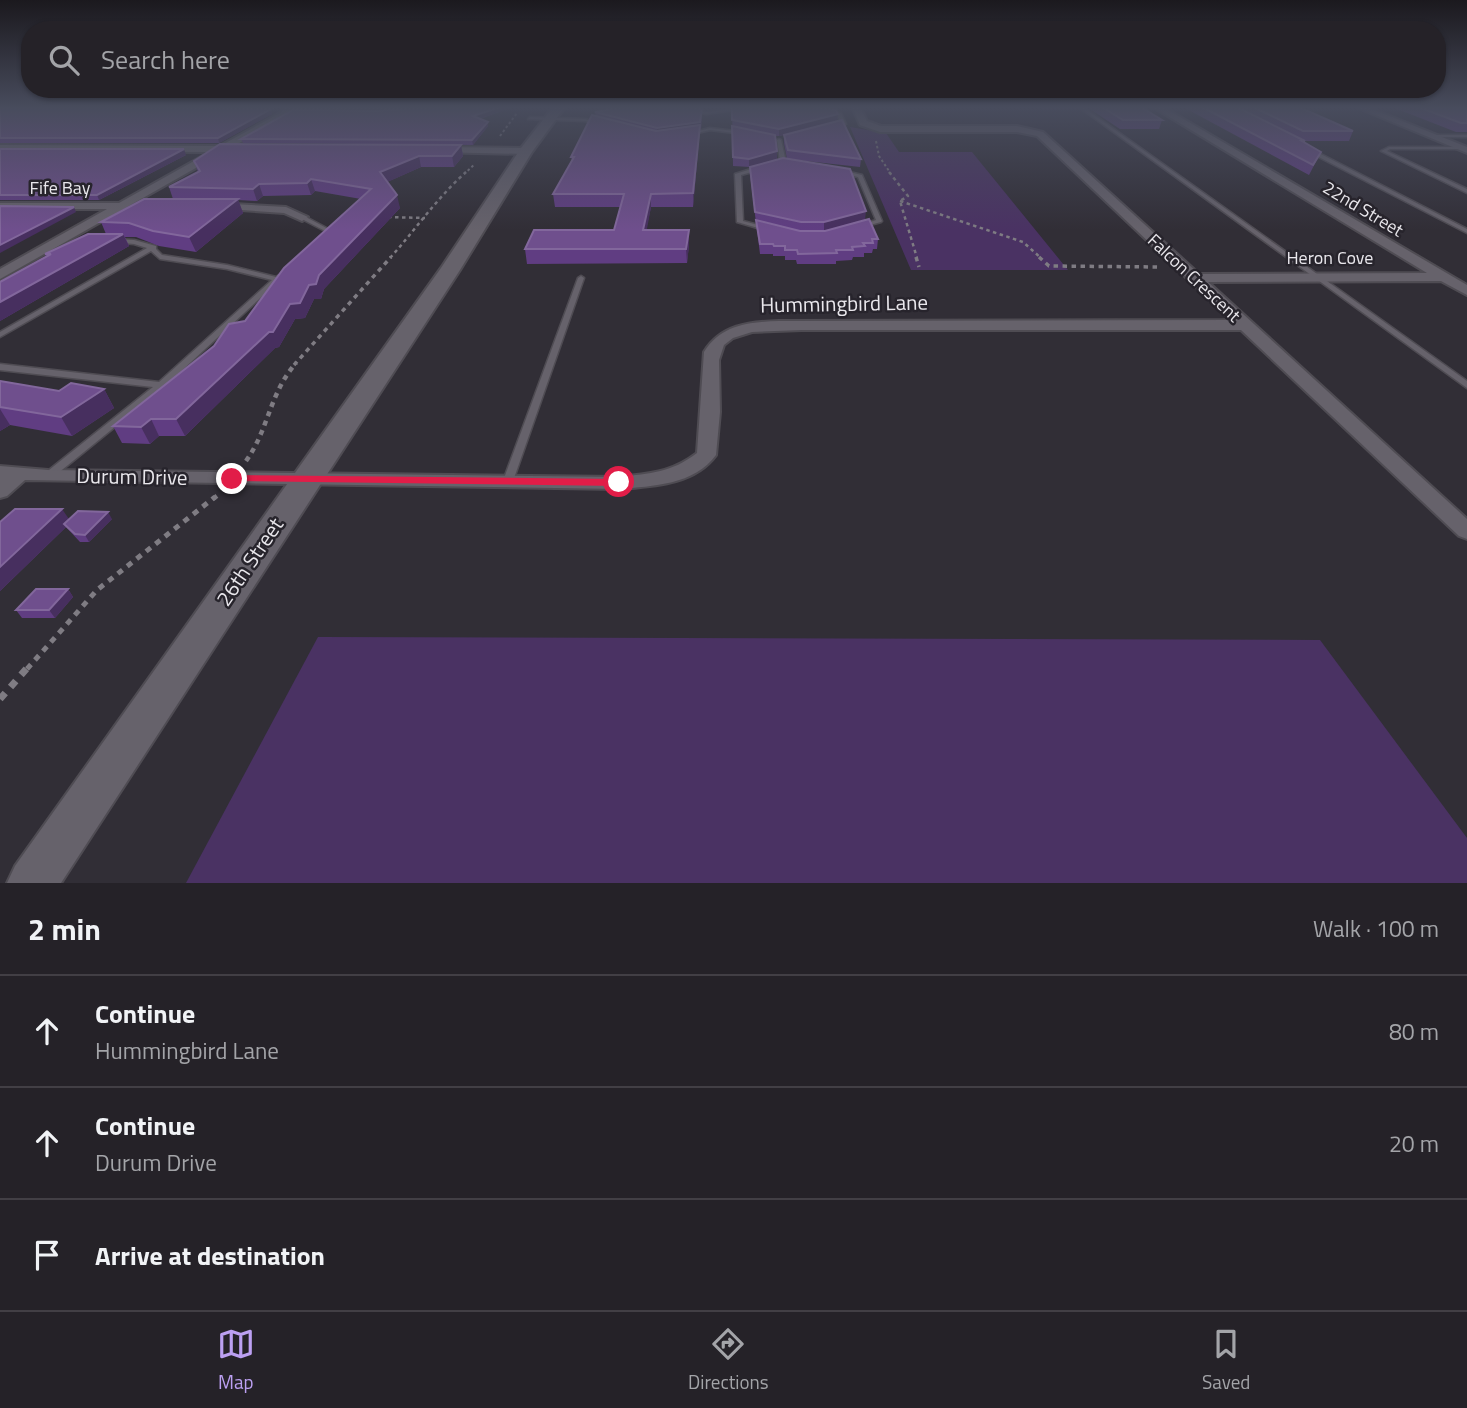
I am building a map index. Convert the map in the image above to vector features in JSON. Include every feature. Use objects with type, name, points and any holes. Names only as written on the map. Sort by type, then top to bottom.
[{"type":"street","points":[[46,148],[249,149]]},
{"type":"street","points":[[426,150],[440,148]]},
{"type":"street","points":[[491,205],[511,148]]},
{"type":"street","name":"26th Street","points":[[32,883],[450,270],[528,148]]},
{"type":"street","name":"Falcon Crescent","points":[[1055,148],[1467,531]]},
{"type":"street","name":"22nd Street","points":[[1227,148],[1467,291]]},
{"type":"street","points":[[0,275],[69,239],[221,149]]},
{"type":"street","name":"Fife Bay","points":[[0,206],[148,206]]},
{"type":"street","points":[[202,206],[257,206],[286,210],[302,217]]},
{"type":"street","name":"Heron Cove","points":[[1188,273],[1319,278],[1467,277]]},
{"type":"street","name":"Hummingbird Lane","points":[[306,481],[619,482],[658,479],[686,471],[706,455],[710,432],[712,353],[722,339],[738,331],[760,326],[1244,325]]},
{"type":"street","points":[[0,491],[10,473]]},
{"type":"street","name":"Durum Drive","points":[[10,473],[306,481]]},
{"type":"lane","points":[[780,148],[783,162]]},
{"type":"lane","points":[[1138,148],[1467,385]]},
{"type":"lane","points":[[1305,148],[1467,231]]},
{"type":"lane","points":[[1389,148],[1382,151],[1467,191]]},
{"type":"lane","points":[[1405,148],[1464,149]]},
{"type":"lane","points":[[776,231],[740,222],[738,174],[783,162],[793,162]]},
{"type":"lane","points":[[833,171],[860,176],[879,221],[857,228]]},
{"type":"lane","points":[[302,217],[331,232],[322,240]]},
{"type":"lane","points":[[111,241],[135,242],[154,247],[160,257],[227,267],[277,279]]},
{"type":"lane","points":[[0,335],[154,247]]},
{"type":"lane","points":[[48,476],[161,385],[286,271]]},
{"type":"lane","points":[[508,481],[581,278]]},
{"type":"lane","points":[[0,367],[161,385]]},
{"type":"path","points":[[876,148],[888,171],[908,196],[900,201]]},
{"type":"path","points":[[900,201],[919,267]]},
{"type":"path","points":[[900,201],[1023,242],[1049,266],[1188,273]]},
{"type":"path","points":[[385,218],[426,218]]},
{"type":"shaded area","points":[[859,148],[896,148],[899,152],[972,152],[1068,270],[911,270]]},
{"type":"shaded area","points":[[318,637],[1320,640],[1467,838],[1467,883],[186,883]]},
{"type":"building","points":[[214,148],[458,148],[452,156],[419,156],[380,172],[397,195],[319,275],[316,284],[309,285],[300,303],[290,304],[273,332],[269,332],[176,419],[151,419],[141,427],[113,426],[214,346],[229,324],[245,321],[284,268],[371,189],[311,179],[307,183],[259,184],[253,189],[169,187],[200,171],[194,161]]},
{"type":"building","points":[[575,148],[698,148],[693,193],[651,194],[643,230],[689,230],[686,249],[525,249],[534,230],[614,230],[624,194],[553,194],[574,157],[571,157]]},
{"type":"building","points":[[733,148],[777,148],[777,151],[749,159],[733,157]]},
{"type":"building","points":[[856,148],[861,159],[788,150]]},
{"type":"building","points":[[1281,148],[1314,148],[1321,152],[1313,165]]},
{"type":"building","points":[[0,149],[184,149],[97,195],[0,195]]},
{"type":"building","points":[[783,158],[850,169],[866,211],[824,222],[801,222],[755,212],[750,167]]},
{"type":"building","points":[[144,199],[238,199],[189,237],[153,231],[129,223],[101,222]]},
{"type":"building","points":[[0,206],[74,207],[0,245]]},
{"type":"building","points":[[869,219],[878,239],[872,239],[873,243],[863,243],[865,246],[852,247],[853,250],[836,250],[837,253],[798,254],[797,250],[785,250],[785,246],[760,244],[756,220],[800,231],[825,231]]},
{"type":"building","points":[[88,234],[123,234],[0,302],[0,282],[51,254],[45,254]]},
{"type":"building","points":[[0,381],[59,391],[71,383],[104,389],[61,417],[0,407]]},
{"type":"building","points":[[15,509],[62,509],[0,567],[0,522]]},
{"type":"building","points":[[78,511],[108,512],[85,535],[75,534],[64,524]]},
{"type":"building","points":[[36,589],[68,589],[49,610],[16,610]]},
{"type":"route","points":[[232,479],[619,482]]}]
